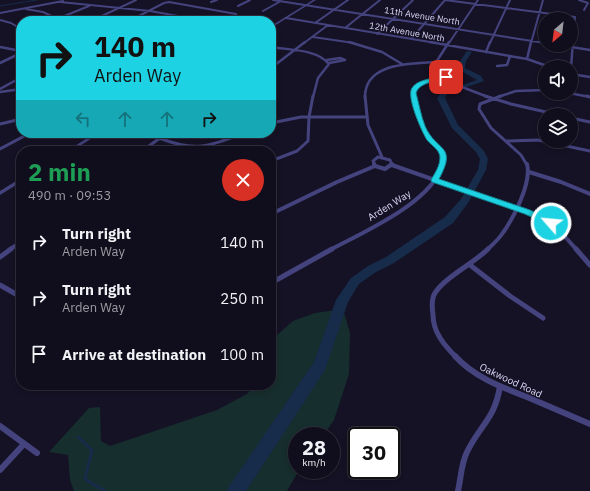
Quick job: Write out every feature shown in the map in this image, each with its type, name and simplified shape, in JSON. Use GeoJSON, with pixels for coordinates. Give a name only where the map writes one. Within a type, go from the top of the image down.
{"type":"FeatureCollection","features":[{"type":"Feature","properties":{"kind":"street"},"geometry":{"type":"LineString","coordinates":[[60,2],[64,0]]}},
{"type":"Feature","properties":{"kind":"street"},"geometry":{"type":"LineString","coordinates":[[101,16],[136,0]]}},
{"type":"Feature","properties":{"kind":"street"},"geometry":{"type":"LineString","coordinates":[[178,4],[185,0]]}},
{"type":"Feature","properties":{"kind":"street"},"geometry":{"type":"LineString","coordinates":[[211,2],[217,0]]}},
{"type":"Feature","properties":{"kind":"street"},"geometry":{"type":"LineString","coordinates":[[238,6],[250,0]]}},
{"type":"Feature","properties":{"kind":"street","name":"11th Avenue North"},"geometry":{"type":"LineString","coordinates":[[273,0],[538,41]]}},
{"type":"Feature","properties":{"kind":"street"},"geometry":{"type":"LineString","coordinates":[[276,24],[315,0]]}},
{"type":"Feature","properties":{"kind":"street"},"geometry":{"type":"LineString","coordinates":[[314,23],[348,0]]}},
{"type":"Feature","properties":{"kind":"street"},"geometry":{"type":"LineString","coordinates":[[345,28],[380,0]]}},
{"type":"Feature","properties":{"kind":"street"},"geometry":{"type":"LineString","coordinates":[[377,34],[413,0]]}},
{"type":"Feature","properties":{"kind":"street"},"geometry":{"type":"LineString","coordinates":[[412,40],[445,0],[538,13]]}},
{"type":"Feature","properties":{"kind":"street"},"geometry":{"type":"LineString","coordinates":[[478,0],[437,62],[435,67],[436,69],[446,77],[468,89],[493,98],[538,110]]}},
{"type":"Feature","properties":{"kind":"street"},"geometry":{"type":"LineString","coordinates":[[486,52],[510,0]]}},
{"type":"Feature","properties":{"kind":"street"},"geometry":{"type":"LineString","coordinates":[[540,12],[543,0]]}},
{"type":"Feature","properties":{"kind":"street"},"geometry":{"type":"LineString","coordinates":[[578,0],[587,2],[584,10]]}},
{"type":"Feature","properties":{"kind":"street"},"geometry":{"type":"LineString","coordinates":[[263,11],[281,1]]}},
{"type":"Feature","properties":{"kind":"street"},"geometry":{"type":"LineString","coordinates":[[0,13],[60,2],[150,11],[178,16]]}},
{"type":"Feature","properties":{"kind":"street"},"geometry":{"type":"LineString","coordinates":[[139,16],[167,3],[236,14],[236,16]]}},
{"type":"Feature","properties":{"kind":"street"},"geometry":{"type":"LineString","coordinates":[[64,16],[90,5]]}},
{"type":"Feature","properties":{"kind":"street"},"geometry":{"type":"LineString","coordinates":[[21,9],[43,12],[51,16]]}},
{"type":"Feature","properties":{"kind":"street","name":"12th Avenue North"},"geometry":{"type":"LineString","coordinates":[[286,18],[510,56],[538,62]]}},
{"type":"Feature","properties":{"kind":"street"},"geometry":{"type":"LineString","coordinates":[[0,20],[16,26]]}},
{"type":"Feature","properties":{"kind":"street"},"geometry":{"type":"LineString","coordinates":[[526,59],[538,20]]}},
{"type":"Feature","properties":{"kind":"street"},"geometry":{"type":"LineString","coordinates":[[276,64],[328,25]]}},
{"type":"Feature","properties":{"kind":"street"},"geometry":{"type":"LineString","coordinates":[[313,37],[375,49],[388,54],[402,64]]}},
{"type":"Feature","properties":{"kind":"street"},"geometry":{"type":"LineString","coordinates":[[0,47],[16,51]]}},
{"type":"Feature","properties":{"kind":"street"},"geometry":{"type":"LineString","coordinates":[[276,48],[293,52],[315,54],[327,60],[329,63]]}},
{"type":"Feature","properties":{"kind":"street"},"geometry":{"type":"LineString","coordinates":[[578,48],[590,50]]}},
{"type":"Feature","properties":{"kind":"street"},"geometry":{"type":"LineString","coordinates":[[0,63],[16,55]]}},
{"type":"Feature","properties":{"kind":"street"},"geometry":{"type":"LineString","coordinates":[[498,66],[507,65],[510,56]]}},
{"type":"Feature","properties":{"kind":"street"},"geometry":{"type":"LineString","coordinates":[[327,60],[340,58],[345,60],[329,63]]}},
{"type":"Feature","properties":{"kind":"street"},"geometry":{"type":"LineString","coordinates":[[382,157],[372,136],[366,117],[365,90],[367,83],[381,71],[402,64],[437,62]]}},
{"type":"Feature","properties":{"kind":"street"},"geometry":{"type":"LineString","coordinates":[[276,160],[297,151],[306,144],[309,137],[309,116],[315,85],[318,78],[328,67],[329,63]]}},
{"type":"Feature","properties":{"kind":"street"},"geometry":{"type":"LineString","coordinates":[[578,75],[590,77]]}},
{"type":"Feature","properties":{"kind":"street","name":"Arden Way"},"geometry":{"type":"LineString","coordinates":[[276,280],[404,209],[418,199],[435,180],[443,166],[443,156],[439,148],[422,127],[413,93],[414,88],[420,84],[446,77]]}},
{"type":"Feature","properties":{"kind":"street"},"geometry":{"type":"LineString","coordinates":[[0,89],[16,79]]}},
{"type":"Feature","properties":{"kind":"street"},"geometry":{"type":"LineString","coordinates":[[0,92],[16,90]]}},
{"type":"Feature","properties":{"kind":"street"},"geometry":{"type":"LineString","coordinates":[[538,90],[516,91],[493,98],[480,104],[480,109],[491,128],[507,141],[524,159],[529,172],[561,182],[590,194]]}},
{"type":"Feature","properties":{"kind":"street"},"geometry":{"type":"LineString","coordinates":[[578,95],[590,97]]}},
{"type":"Feature","properties":{"kind":"street"},"geometry":{"type":"LineString","coordinates":[[276,122],[309,116],[366,117]]}},
{"type":"Feature","properties":{"kind":"street"},"geometry":{"type":"LineString","coordinates":[[578,119],[590,122]]}},
{"type":"Feature","properties":{"kind":"street"},"geometry":{"type":"LineString","coordinates":[[0,124],[16,120]]}},
{"type":"Feature","properties":{"kind":"street"},"geometry":{"type":"LineString","coordinates":[[0,149],[21,138]]}},
{"type":"Feature","properties":{"kind":"street"},"geometry":{"type":"LineString","coordinates":[[77,146],[90,138]]}},
{"type":"Feature","properties":{"kind":"street"},"geometry":{"type":"LineString","coordinates":[[149,146],[159,138],[180,146]]}},
{"type":"Feature","properties":{"kind":"street"},"geometry":{"type":"LineString","coordinates":[[204,146],[229,138]]}},
{"type":"Feature","properties":{"kind":"street"},"geometry":{"type":"LineString","coordinates":[[507,141],[525,139],[542,140],[590,151]]}},
{"type":"Feature","properties":{"kind":"street"},"geometry":{"type":"LineString","coordinates":[[375,166],[372,161],[376,158],[382,157],[390,160],[392,165],[540,217],[551,223],[565,236],[590,265]]}},
{"type":"Feature","properties":{"kind":"street"},"geometry":{"type":"LineString","coordinates":[[276,212],[337,182],[375,166],[385,169],[392,165]]}},
{"type":"Feature","properties":{"kind":"street","name":"Oakwood Road"},"geometry":{"type":"LineString","coordinates":[[529,172],[527,182],[510,223],[501,236],[470,265],[435,292],[432,303],[433,323],[444,345],[463,365],[473,372],[500,386],[590,424]]}},
{"type":"Feature","properties":{"kind":"street"},"geometry":{"type":"LineString","coordinates":[[0,193],[16,183]]}},
{"type":"Feature","properties":{"kind":"street"},"geometry":{"type":"LineString","coordinates":[[0,257],[16,246]]}},
{"type":"Feature","properties":{"kind":"street"},"geometry":{"type":"LineString","coordinates":[[470,265],[510,296],[543,318]]}},
{"type":"Feature","properties":{"kind":"street"},"geometry":{"type":"LineString","coordinates":[[0,285],[16,294]]}},
{"type":"Feature","properties":{"kind":"street"},"geometry":{"type":"LineString","coordinates":[[458,491],[466,453],[495,411],[499,400],[500,386]]}},
{"type":"Feature","properties":{"kind":"street"},"geometry":{"type":"LineString","coordinates":[[0,426],[37,453]]}},
{"type":"Feature","properties":{"kind":"street"},"geometry":{"type":"LineString","coordinates":[[0,470],[24,444]]}},
{"type":"Feature","properties":{"kind":"green space"},"geometry":{"type":"Polygon","coordinates":[[[343,309],[350,333],[349,374],[334,420],[329,427],[288,427],[288,479],[294,479],[287,491],[74,491],[70,480],[68,455],[49,452],[89,408],[100,407],[101,441],[110,446],[217,410],[247,394],[251,390],[276,390],[277,335],[293,321],[315,313],[343,309]]]}},
{"type":"Feature","properties":{"kind":"waterway"},"geometry":{"type":"LineString","coordinates":[[0,6],[37,0]]}},
{"type":"Feature","properties":{"kind":"waterway"},"geometry":{"type":"LineString","coordinates":[[236,491],[320,365],[342,300],[355,281],[372,269],[390,260],[449,220],[465,201],[482,170],[484,159],[480,151],[455,126],[441,98],[444,93],[481,81],[479,77],[465,71],[462,68],[463,61],[469,52]]}},
{"type":"Feature","properties":{"kind":"waterway"},"geometry":{"type":"LineString","coordinates":[[78,437],[92,450],[85,479],[105,491]]}},
{"type":"Feature","properties":{"kind":"route"},"geometry":{"type":"LineString","coordinates":[[446,77],[420,84],[414,88],[413,93],[422,127],[442,152],[444,160],[443,166],[435,180],[528,212],[551,223]]}}]}
